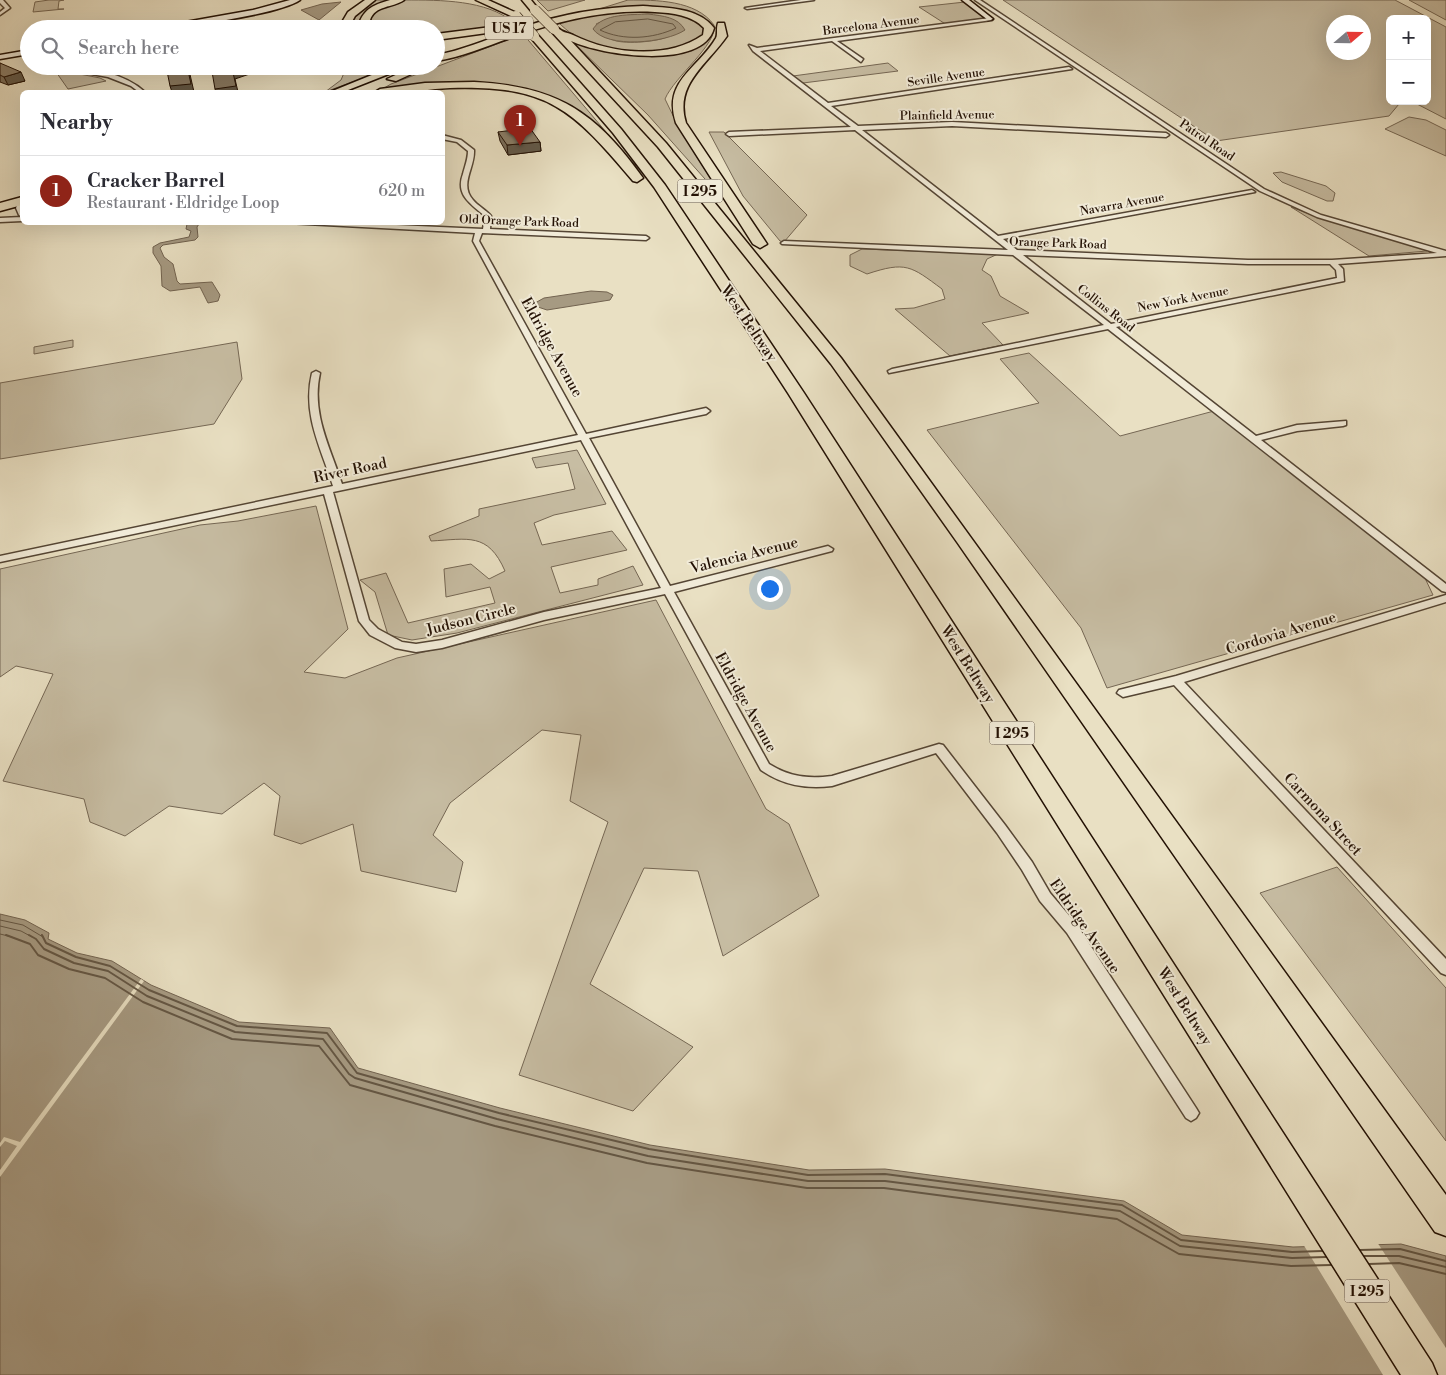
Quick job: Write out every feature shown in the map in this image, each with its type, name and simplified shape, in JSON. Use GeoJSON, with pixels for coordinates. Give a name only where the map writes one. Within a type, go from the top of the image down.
{"type":"FeatureCollection","features":[{"type":"Feature","properties":{"kind":"highway"},"geometry":{"type":"LineString","coordinates":[[348,20],[351,14],[371,0]]}},
{"type":"Feature","properties":{"kind":"highway"},"geometry":{"type":"LineString","coordinates":[[365,20],[368,13],[379,6],[400,0]]}},
{"type":"Feature","properties":{"kind":"highway"},"geometry":{"type":"LineString","coordinates":[[480,0],[515,15]]}},
{"type":"Feature","properties":{"kind":"highway","name":"West Beltway"},"geometry":{"type":"LineString","coordinates":[[502,0],[617,131],[659,185],[694,236],[707,260],[801,401],[1420,1375]]}},
{"type":"Feature","properties":{"kind":"highway","name":"I 295"},"geometry":{"type":"LineString","coordinates":[[526,0],[536,10],[556,24],[662,145],[731,228],[836,361],[975,554],[1446,1220]]}},
{"type":"Feature","properties":{"kind":"highway","name":"US 17"},"geometry":{"type":"LineString","coordinates":[[445,56],[556,24],[617,0]]}},
{"type":"Feature","properties":{"kind":"highway","name":"US 17"},"geometry":{"type":"LineString","coordinates":[[445,55],[582,4]]}},
{"type":"Feature","properties":{"kind":"highway"},"geometry":{"type":"LineString","coordinates":[[690,5],[710,14],[723,29],[722,36],[680,89],[676,102],[678,117],[733,206],[816,317],[836,361]]}},
{"type":"Feature","properties":{"kind":"highway"},"geometry":{"type":"LineString","coordinates":[[445,36],[487,31],[566,7]]}},
{"type":"Feature","properties":{"kind":"highway"},"geometry":{"type":"LineString","coordinates":[[608,10],[655,10],[697,18],[707,25],[708,33],[698,42],[682,48],[633,53],[589,46],[556,24],[608,10]]}},
{"type":"Feature","properties":{"kind":"highway"},"geometry":{"type":"LineString","coordinates":[[340,90],[381,75]]}},
{"type":"Feature","properties":{"kind":"highway"},"geometry":{"type":"LineString","coordinates":[[364,90],[402,75]]}},
{"type":"Feature","properties":{"kind":"highway"},"geometry":{"type":"LineString","coordinates":[[397,90],[468,85],[507,88],[546,97],[565,106],[589,127],[707,260]]}},
{"type":"Feature","properties":{"kind":"highway"},"geometry":{"type":"LineString","coordinates":[[0,196],[20,201]]}},
{"type":"Feature","properties":{"kind":"highway"},"geometry":{"type":"LineString","coordinates":[[0,207],[20,202]]}},
{"type":"Feature","properties":{"kind":"main road"},"geometry":{"type":"LineString","coordinates":[[965,0],[990,19]]}},
{"type":"Feature","properties":{"kind":"main road"},"geometry":{"type":"LineString","coordinates":[[205,20],[254,12],[300,1]]}},
{"type":"Feature","properties":{"kind":"main road"},"geometry":{"type":"LineString","coordinates":[[225,20],[261,14],[300,1]]}},
{"type":"Feature","properties":{"kind":"main road"},"geometry":{"type":"LineString","coordinates":[[0,55],[20,54]]}},
{"type":"Feature","properties":{"kind":"street"},"geometry":{"type":"LineString","coordinates":[[0,0],[8,8],[0,14]]}},
{"type":"Feature","properties":{"kind":"street"},"geometry":{"type":"LineString","coordinates":[[747,8],[812,0]]}},
{"type":"Feature","properties":{"kind":"street","name":"Patrol Road"},"geometry":{"type":"LineString","coordinates":[[977,0],[1262,190],[1320,216],[1446,253]]}},
{"type":"Feature","properties":{"kind":"street","name":"Barcelona Avenue"},"geometry":{"type":"LineString","coordinates":[[753,48],[833,40],[990,19]]}},
{"type":"Feature","properties":{"kind":"street"},"geometry":{"type":"LineString","coordinates":[[833,40],[861,60]]}},
{"type":"Feature","properties":{"kind":"street","name":"Seville Avenue"},"geometry":{"type":"LineString","coordinates":[[826,105],[1069,69],[1036,47]]}},
{"type":"Feature","properties":{"kind":"street","name":"Collins Road"},"geometry":{"type":"LineString","coordinates":[[753,48],[1446,588]]}},
{"type":"Feature","properties":{"kind":"street"},"geometry":{"type":"LineString","coordinates":[[100,75],[133,85],[139,90]]}},
{"type":"Feature","properties":{"kind":"street","name":"Plainfield Avenue"},"geometry":{"type":"LineString","coordinates":[[729,134],[979,124],[1166,134]]}},
{"type":"Feature","properties":{"kind":"street"},"geometry":{"type":"LineString","coordinates":[[445,138],[459,141],[471,150],[463,176],[463,189],[478,210],[480,231]]}},
{"type":"Feature","properties":{"kind":"street","name":"Navarra Avenue"},"geometry":{"type":"LineString","coordinates":[[997,238],[1252,192]]}},
{"type":"Feature","properties":{"kind":"street","name":"Eldridge Avenue"},"geometry":{"type":"LineString","coordinates":[[478,210],[488,216],[476,241],[766,767],[778,777],[800,783],[832,781],[939,748],[1001,829],[1027,866],[1045,897],[1072,929],[1191,1113]]}},
{"type":"Feature","properties":{"kind":"street"},"geometry":{"type":"LineString","coordinates":[[0,220],[20,219]]}},
{"type":"Feature","properties":{"kind":"street","name":"Old Orange Park Road"},"geometry":{"type":"LineString","coordinates":[[341,225],[646,238]]}},
{"type":"Feature","properties":{"kind":"street","name":"Orange Park Road"},"geometry":{"type":"LineString","coordinates":[[784,243],[1248,262],[1332,262],[1446,253]]}},
{"type":"Feature","properties":{"kind":"street","name":"New York Avenue"},"geometry":{"type":"LineString","coordinates":[[892,371],[1109,325],[1341,279],[1339,269],[1332,262]]}},
{"type":"Feature","properties":{"kind":"street","name":"Judson Circle"},"geometry":{"type":"LineString","coordinates":[[316,373],[310,387],[317,430],[333,488],[364,621],[374,632],[399,645],[416,648],[442,644],[544,616],[667,590]]}},
{"type":"Feature","properties":{"kind":"street","name":"River Road"},"geometry":{"type":"LineString","coordinates":[[0,559],[706,411]]}},
{"type":"Feature","properties":{"kind":"street"},"geometry":{"type":"LineString","coordinates":[[1254,439],[1297,428],[1343,423]]}},
{"type":"Feature","properties":{"kind":"street","name":"Valencia Avenue"},"geometry":{"type":"LineString","coordinates":[[667,590],[828,549]]}},
{"type":"Feature","properties":{"kind":"street","name":"Cordovia Avenue"},"geometry":{"type":"LineString","coordinates":[[1123,693],[1176,680],[1446,598]]}},
{"type":"Feature","properties":{"kind":"street","name":"Carmona Street"},"geometry":{"type":"LineString","coordinates":[[1176,680],[1446,969]]}},
{"type":"Feature","properties":{"kind":"shaded area"},"geometry":{"type":"Polygon","coordinates":[[[64,0],[59,1],[58,9],[64,9],[33,12],[35,2],[64,0]]]}},
{"type":"Feature","properties":{"kind":"shaded area"},"geometry":{"type":"Polygon","coordinates":[[[372,0],[396,0],[375,7],[368,20],[349,20],[372,0]]]}},
{"type":"Feature","properties":{"kind":"shaded area"},"geometry":{"type":"Polygon","coordinates":[[[404,0],[448,1],[490,9],[513,22],[483,31],[445,35],[445,20],[371,20],[370,15],[384,6],[404,0]]]}},
{"type":"Feature","properties":{"kind":"shaded area"},"geometry":{"type":"Polygon","coordinates":[[[537,0],[585,0],[548,11],[537,0]]]}},
{"type":"Feature","properties":{"kind":"shaded area"},"geometry":{"type":"Polygon","coordinates":[[[628,0],[663,1],[686,6],[706,17],[714,25],[713,33],[703,51],[677,81],[665,99],[680,130],[716,187],[713,188],[648,115],[574,43],[608,52],[630,54],[669,51],[709,37],[712,30],[683,13],[596,10],[628,0]]]}},
{"type":"Feature","properties":{"kind":"shaded area"},"geometry":{"type":"Polygon","coordinates":[[[1003,0],[1395,0],[1423,15],[1386,15],[1386,105],[1398,105],[1389,116],[1216,141],[1003,0]]]}},
{"type":"Feature","properties":{"kind":"shaded area"},"geometry":{"type":"Polygon","coordinates":[[[1409,0],[1446,0],[1446,20],[1409,0]]]}},
{"type":"Feature","properties":{"kind":"shaded area"},"geometry":{"type":"Polygon","coordinates":[[[965,2],[986,18],[947,25],[919,7],[965,2]]]}},
{"type":"Feature","properties":{"kind":"shaded area"},"geometry":{"type":"Polygon","coordinates":[[[644,10],[686,16],[705,27],[705,33],[695,41],[667,50],[619,51],[588,43],[558,22],[574,17],[644,10]],[[632,15],[605,20],[596,24],[607,36],[616,41],[639,42],[667,37],[632,15]]]}},
{"type":"Feature","properties":{"kind":"shaded area"},"geometry":{"type":"Polygon","coordinates":[[[1431,19],[1446,27],[1446,119],[1419,105],[1431,105],[1431,19]]]}},
{"type":"Feature","properties":{"kind":"shaded area"},"geometry":{"type":"Polygon","coordinates":[[[523,34],[623,152],[566,104],[496,86],[381,90],[415,75],[445,75],[445,64],[523,34]]]}},
{"type":"Feature","properties":{"kind":"shaded area"},"geometry":{"type":"Polygon","coordinates":[[[888,63],[898,71],[803,83],[793,76],[888,63]]]}},
{"type":"Feature","properties":{"kind":"shaded area"},"geometry":{"type":"Polygon","coordinates":[[[58,75],[85,75],[106,81],[68,89],[58,75]]]}},
{"type":"Feature","properties":{"kind":"shaded area"},"geometry":{"type":"Polygon","coordinates":[[[343,75],[371,75],[328,90],[341,80],[343,75]]]}},
{"type":"Feature","properties":{"kind":"shaded area"},"geometry":{"type":"Polygon","coordinates":[[[1409,117],[1426,120],[1446,130],[1446,156],[1385,129],[1409,117]]]}},
{"type":"Feature","properties":{"kind":"shaded area"},"geometry":{"type":"Polygon","coordinates":[[[709,132],[724,132],[807,215],[784,242],[780,241],[743,196],[709,132]]]}},
{"type":"Feature","properties":{"kind":"shaded area"},"geometry":{"type":"Polygon","coordinates":[[[1281,172],[1326,186],[1335,193],[1333,201],[1327,201],[1282,182],[1273,173],[1281,172]]]}},
{"type":"Feature","properties":{"kind":"shaded area"},"geometry":{"type":"Polygon","coordinates":[[[1291,207],[1323,219],[1429,249],[1427,251],[1369,256],[1291,207]]]}},
{"type":"Feature","properties":{"kind":"shaded area"},"geometry":{"type":"Polygon","coordinates":[[[862,249],[998,254],[987,259],[982,270],[991,276],[1000,296],[1029,313],[982,323],[1003,345],[950,356],[895,309],[914,308],[945,299],[942,289],[923,275],[908,268],[891,268],[867,274],[850,266],[850,255],[862,249]]]}},
{"type":"Feature","properties":{"kind":"shaded area"},"geometry":{"type":"Polygon","coordinates":[[[73,340],[73,347],[34,354],[34,347],[73,340]]]}},
{"type":"Feature","properties":{"kind":"shaded area"},"geometry":{"type":"Polygon","coordinates":[[[237,342],[242,379],[214,424],[0,459],[0,383],[237,342]]]}},
{"type":"Feature","properties":{"kind":"shaded area"},"geometry":{"type":"Polygon","coordinates":[[[1029,353],[1120,436],[1214,411],[1424,576],[1433,595],[1107,688],[1081,628],[927,430],[1039,403],[1000,359],[1029,353]]]}},
{"type":"Feature","properties":{"kind":"shaded area"},"geometry":{"type":"Polygon","coordinates":[[[577,450],[606,504],[554,515],[534,523],[542,545],[612,531],[627,550],[551,567],[560,593],[598,585],[598,579],[633,566],[643,585],[457,633],[412,640],[388,635],[375,592],[360,580],[386,573],[408,623],[495,603],[490,587],[446,597],[444,569],[471,564],[489,579],[505,571],[491,550],[484,544],[476,541],[456,539],[431,541],[429,536],[479,516],[479,509],[575,489],[568,463],[536,468],[532,458],[577,450]]]}},
{"type":"Feature","properties":{"kind":"shaded area"},"geometry":{"type":"Polygon","coordinates":[[[316,506],[348,629],[304,672],[345,678],[397,658],[656,600],[766,809],[789,824],[819,896],[723,956],[698,871],[644,868],[590,984],[693,1047],[633,1111],[519,1075],[608,822],[570,801],[581,735],[542,730],[450,803],[433,835],[463,862],[456,892],[361,871],[353,824],[301,844],[274,835],[280,796],[264,783],[222,814],[169,806],[125,836],[90,822],[84,799],[3,781],[53,674],[16,666],[0,677],[0,569],[200,525],[238,521],[316,506]]]}},
{"type":"Feature","properties":{"kind":"shaded area"},"geometry":{"type":"Polygon","coordinates":[[[1337,867],[1446,988],[1446,1141],[1260,893],[1337,867]]]}},
{"type":"Feature","properties":{"kind":"water"},"geometry":{"type":"Polygon","coordinates":[[[341,2],[319,20],[301,10],[322,4],[341,2]]]}},
{"type":"Feature","properties":{"kind":"water"},"geometry":{"type":"Polygon","coordinates":[[[648,14],[674,20],[685,30],[676,35],[651,41],[623,42],[600,35],[593,29],[611,17],[648,14]]]}},
{"type":"Feature","properties":{"kind":"water"},"geometry":{"type":"Polygon","coordinates":[[[187,225],[198,225],[198,237],[195,240],[163,245],[160,248],[164,257],[173,264],[177,281],[180,284],[212,282],[220,295],[218,301],[208,303],[200,287],[170,291],[162,286],[161,266],[153,253],[153,247],[160,243],[189,237],[191,231],[186,229],[187,225]]]}},
{"type":"Feature","properties":{"kind":"water"},"geometry":{"type":"Polygon","coordinates":[[[591,291],[607,292],[613,295],[610,300],[547,310],[535,306],[535,303],[544,298],[591,291]]]}},
{"type":"Feature","properties":{"kind":"water"},"geometry":{"type":"Polygon","coordinates":[[[0,914],[25,920],[49,933],[48,939],[77,953],[112,961],[151,985],[239,1022],[330,1028],[358,1068],[500,1108],[650,1145],[809,1170],[885,1169],[1124,1201],[1182,1235],[1293,1247],[1401,1244],[1446,1256],[1446,1375],[0,1375],[0,914]]]}},
{"type":"Feature","properties":{"kind":"pier"},"geometry":{"type":"Polygon","coordinates":[[[141,979],[144,981],[0,1177],[0,1170],[17,1146],[5,1141],[0,1147],[4,1137],[20,1142],[141,979]]]}},
{"type":"Feature","properties":{"kind":"pier"},"geometry":{"type":"Polygon","coordinates":[[[1377,1242],[1446,1348],[1446,1375],[1383,1375],[1303,1244],[1377,1242]]]}},
{"type":"Feature","properties":{"kind":"building"},"geometry":{"type":"Polygon","coordinates":[[[0,63],[20,72],[4,77],[0,75],[0,63]]]}},
{"type":"Feature","properties":{"kind":"building"},"geometry":{"type":"Polygon","coordinates":[[[168,75],[189,75],[191,84],[170,86],[168,75]]]}},
{"type":"Feature","properties":{"kind":"building"},"geometry":{"type":"Polygon","coordinates":[[[213,75],[234,75],[236,86],[215,89],[213,75]]]}},
{"type":"Feature","properties":{"kind":"building"},"geometry":{"type":"Polygon","coordinates":[[[530,128],[540,142],[507,145],[498,132],[530,128]]]}},
{"type":"Feature","properties":{"kind":"place","name":"Cracker Barrel"},"geometry":{"type":"Point","coordinates":[520,146]}}]}
